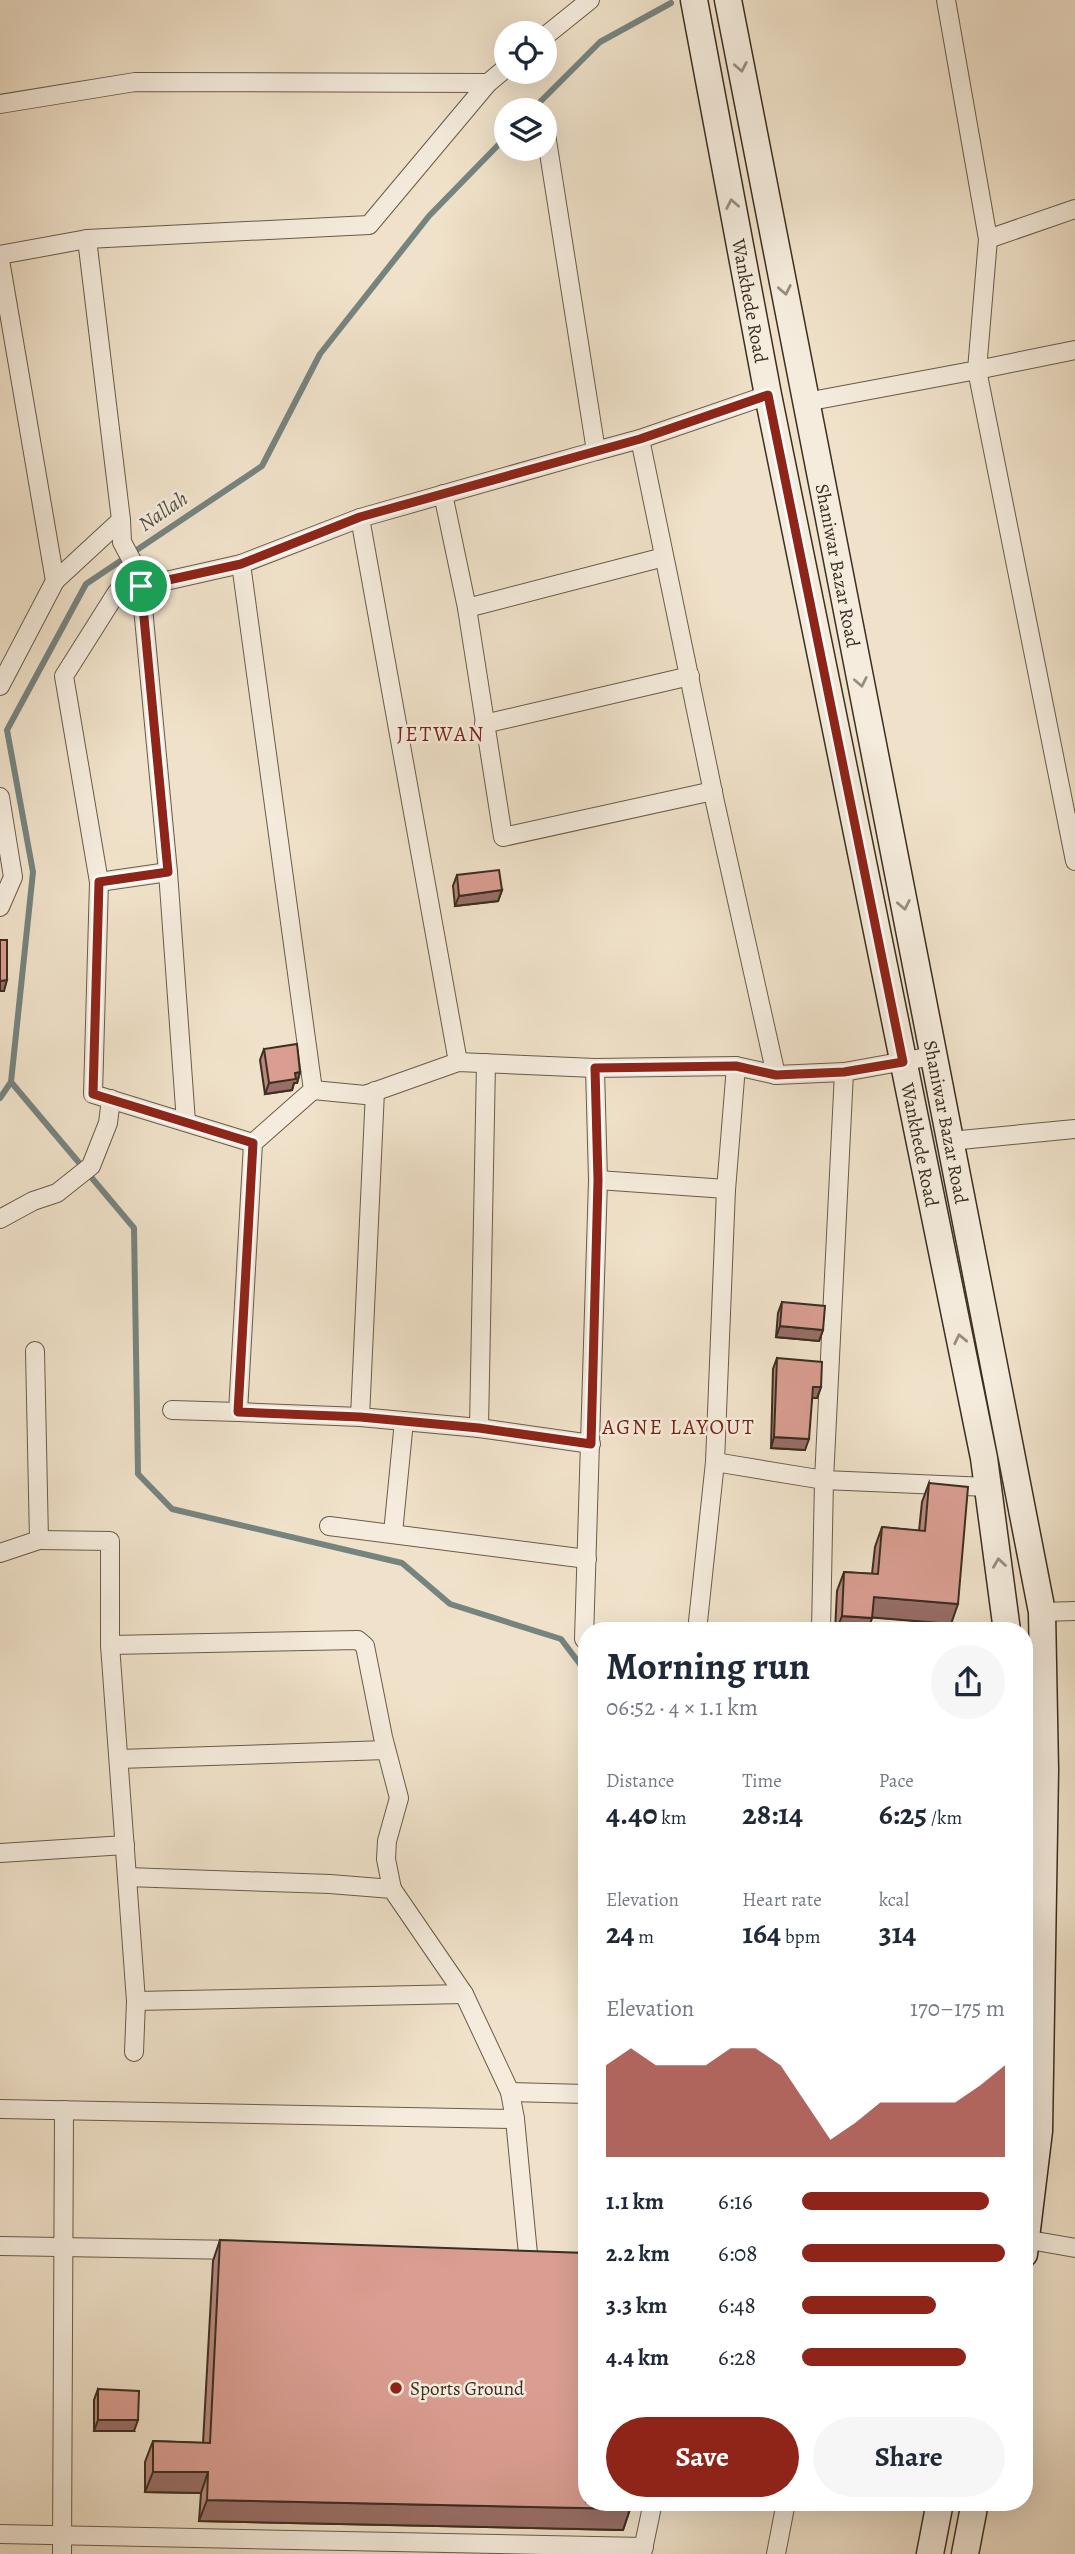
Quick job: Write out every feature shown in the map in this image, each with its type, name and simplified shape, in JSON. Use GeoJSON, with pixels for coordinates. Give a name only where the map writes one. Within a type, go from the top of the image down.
{"type":"FeatureCollection","features":[{"type":"Feature","properties":{"kind":"main road","name":"Wankhede Road"},"geometry":{"type":"LineString","coordinates":[[694,0],[768,395],[982,1445],[1006,1622]]}},
{"type":"Feature","properties":{"kind":"main road","name":"Shaniwar Bazar Road"},"geometry":{"type":"LineString","coordinates":[[728,0],[1042,1612],[1045,1770],[1039,2131],[1033,2179]]}},
{"type":"Feature","properties":{"kind":"main road"},"geometry":{"type":"LineString","coordinates":[[930,2554],[938,2511]]}},
{"type":"Feature","properties":{"kind":"main road"},"geometry":{"type":"LineString","coordinates":[[965,2554],[973,2511]]}},
{"type":"Feature","properties":{"kind":"street"},"geometry":{"type":"LineString","coordinates":[[557,27],[590,0]]}},
{"type":"Feature","properties":{"kind":"street"},"geometry":{"type":"LineString","coordinates":[[946,0],[988,239],[977,370],[1068,794],[1075,861]]}},
{"type":"Feature","properties":{"kind":"street"},"geometry":{"type":"LineString","coordinates":[[55,581],[0,258],[87,239],[369,225],[494,78]]}},
{"type":"Feature","properties":{"kind":"street"},"geometry":{"type":"LineString","coordinates":[[0,104],[135,82],[488,83]]}},
{"type":"Feature","properties":{"kind":"street"},"geometry":{"type":"LineString","coordinates":[[550,161],[596,451]]}},
{"type":"Feature","properties":{"kind":"street"},"geometry":{"type":"LineString","coordinates":[[988,239],[1075,209]]}},
{"type":"Feature","properties":{"kind":"street"},"geometry":{"type":"LineString","coordinates":[[87,239],[122,541],[140,581],[168,872],[186,1122]]}},
{"type":"Feature","properties":{"kind":"street"},"geometry":{"type":"LineString","coordinates":[[806,402],[1075,350]]}},
{"type":"Feature","properties":{"kind":"street"},"geometry":{"type":"LineString","coordinates":[[253,1143],[93,1094],[99,882],[64,676],[117,592],[140,581],[241,564],[360,517],[640,439],[768,395]]}},
{"type":"Feature","properties":{"kind":"street"},"geometry":{"type":"LineString","coordinates":[[640,439],[713,791],[776,1075]]}},
{"type":"Feature","properties":{"kind":"street"},"geometry":{"type":"LineString","coordinates":[[443,494],[467,608],[503,837],[713,791]]}},
{"type":"Feature","properties":{"kind":"street"},"geometry":{"type":"LineString","coordinates":[[360,517],[458,1062]]}},
{"type":"Feature","properties":{"kind":"street"},"geometry":{"type":"LineString","coordinates":[[0,686],[55,581],[121,520]]}},
{"type":"Feature","properties":{"kind":"street"},"geometry":{"type":"LineString","coordinates":[[467,608],[664,557]]}},
{"type":"Feature","properties":{"kind":"street"},"geometry":{"type":"LineString","coordinates":[[241,564],[313,1090]]}},
{"type":"Feature","properties":{"kind":"street"},"geometry":{"type":"LineString","coordinates":[[484,724],[690,676]]}},
{"type":"Feature","properties":{"kind":"street"},"geometry":{"type":"LineString","coordinates":[[0,797],[13,877],[0,907]]}},
{"type":"Feature","properties":{"kind":"street"},"geometry":{"type":"LineString","coordinates":[[99,882],[168,872]]}},
{"type":"Feature","properties":{"kind":"street"},"geometry":{"type":"LineString","coordinates":[[238,1412],[253,1143],[313,1090],[365,1095],[458,1062],[595,1068],[736,1066],[776,1075],[844,1072],[933,1056]]}},
{"type":"Feature","properties":{"kind":"street"},"geometry":{"type":"LineString","coordinates":[[479,1428],[486,1063]]}},
{"type":"Feature","properties":{"kind":"street"},"geometry":{"type":"LineString","coordinates":[[698,1622],[715,1462],[726,1190],[736,1066]]}},
{"type":"Feature","properties":{"kind":"street"},"geometry":{"type":"LineString","coordinates":[[586,1622],[598,1180],[595,1068]]}},
{"type":"Feature","properties":{"kind":"street"},"geometry":{"type":"LineString","coordinates":[[821,1622],[824,1479],[844,1072]]}},
{"type":"Feature","properties":{"kind":"street"},"geometry":{"type":"LineString","coordinates":[[360,1417],[375,1091]]}},
{"type":"Feature","properties":{"kind":"street"},"geometry":{"type":"LineString","coordinates":[[0,1219],[33,1201],[57,1193],[91,1166],[108,1123],[111,1099]]}},
{"type":"Feature","properties":{"kind":"street"},"geometry":{"type":"LineString","coordinates":[[950,1141],[1075,1129]]}},
{"type":"Feature","properties":{"kind":"street"},"geometry":{"type":"LineString","coordinates":[[598,1180],[726,1190]]}},
{"type":"Feature","properties":{"kind":"street"},"geometry":{"type":"LineString","coordinates":[[35,1351],[39,1540]]}},
{"type":"Feature","properties":{"kind":"street"},"geometry":{"type":"LineString","coordinates":[[172,1410],[360,1417],[479,1428],[591,1444]]}},
{"type":"Feature","properties":{"kind":"street"},"geometry":{"type":"LineString","coordinates":[[393,1533],[404,1421]]}},
{"type":"Feature","properties":{"kind":"street"},"geometry":{"type":"LineString","coordinates":[[715,1462],[824,1479],[988,1487]]}},
{"type":"Feature","properties":{"kind":"street"},"geometry":{"type":"LineString","coordinates":[[329,1526],[587,1559]]}},
{"type":"Feature","properties":{"kind":"street"},"geometry":{"type":"LineString","coordinates":[[0,1553],[39,1540],[110,1541],[110,1645],[136,2001],[134,2052]]}},
{"type":"Feature","properties":{"kind":"street"},"geometry":{"type":"LineString","coordinates":[[1042,1612],[1075,1611]]}},
{"type":"Feature","properties":{"kind":"street"},"geometry":{"type":"LineString","coordinates":[[110,1645],[358,1640],[366,1646],[398,1798],[387,1841],[386,1859],[392,1889],[464,1994],[510,2092],[515,2119],[521,2254],[551,2254]]}},
{"type":"Feature","properties":{"kind":"street"},"geometry":{"type":"LineString","coordinates":[[119,1759],[386,1750]]}},
{"type":"Feature","properties":{"kind":"street"},"geometry":{"type":"LineString","coordinates":[[0,1853],[125,1845]]}},
{"type":"Feature","properties":{"kind":"street"},"geometry":{"type":"LineString","coordinates":[[127,1877],[330,1884],[392,1889]]}},
{"type":"Feature","properties":{"kind":"street"},"geometry":{"type":"LineString","coordinates":[[136,2001],[464,1994]]}},
{"type":"Feature","properties":{"kind":"street"},"geometry":{"type":"LineString","coordinates":[[510,2092],[578,2094]]}},
{"type":"Feature","properties":{"kind":"street"},"geometry":{"type":"LineString","coordinates":[[0,2109],[515,2119]]}},
{"type":"Feature","properties":{"kind":"street"},"geometry":{"type":"LineString","coordinates":[[62,2554],[64,2110]]}},
{"type":"Feature","properties":{"kind":"street"},"geometry":{"type":"LineString","coordinates":[[1033,2245],[1075,2248]]}},
{"type":"Feature","properties":{"kind":"street"},"geometry":{"type":"LineString","coordinates":[[0,2246],[255,2250]]}},
{"type":"Feature","properties":{"kind":"street"},"geometry":{"type":"LineString","coordinates":[[0,2534],[643,2551],[651,2511]]}},
{"type":"Feature","properties":{"kind":"street"},"geometry":{"type":"LineString","coordinates":[[776,2554],[784,2511]]}},
{"type":"Feature","properties":{"kind":"building"},"geometry":{"type":"Polygon","coordinates":[[[499,870],[502,890],[459,896],[457,875],[499,870]]]}},
{"type":"Feature","properties":{"kind":"building"},"geometry":{"type":"Polygon","coordinates":[[[0,940],[7,940],[7,980],[0,981],[0,940]]]}},
{"type":"Feature","properties":{"kind":"building"},"geometry":{"type":"Polygon","coordinates":[[[297,1044],[300,1072],[295,1073],[296,1079],[269,1083],[264,1049],[297,1044]]]}},
{"type":"Feature","properties":{"kind":"building"},"geometry":{"type":"Polygon","coordinates":[[[782,1302],[825,1306],[823,1330],[780,1326],[782,1302]]]}},
{"type":"Feature","properties":{"kind":"building"},"geometry":{"type":"Polygon","coordinates":[[[777,1358],[822,1362],[821,1387],[813,1387],[809,1439],[774,1437],[777,1358]]]}},
{"type":"Feature","properties":{"kind":"building"},"geometry":{"type":"Polygon","coordinates":[[[929,1483],[968,1487],[958,1604],[874,1597],[872,1618],[842,1616],[844,1572],[878,1574],[882,1527],[925,1531],[929,1483]]]}},
{"type":"Feature","properties":{"kind":"building","name":"Sports Ground"},"geometry":{"type":"Polygon","coordinates":[[[220,2240],[578,2253],[578,2508],[207,2500],[208,2472],[153,2472],[153,2441],[210,2443],[220,2240]]]}},
{"type":"Feature","properties":{"kind":"building"},"geometry":{"type":"Polygon","coordinates":[[[98,2389],[139,2391],[138,2420],[98,2420],[98,2389]]]}},
{"type":"Feature","properties":{"kind":"waterway","name":"Nallah"},"geometry":{"type":"LineString","coordinates":[[544,98],[600,42],[671,3]]}},
{"type":"Feature","properties":{"kind":"waterway","name":"Nallah"},"geometry":{"type":"LineString","coordinates":[[0,1098],[11,1082],[33,872],[7,730],[86,584],[262,466],[320,354],[429,216],[494,149]]}},
{"type":"Feature","properties":{"kind":"waterway"},"geometry":{"type":"LineString","coordinates":[[11,1082],[134,1228],[138,1474],[172,1509],[402,1563],[450,1604],[561,1639],[578,1661]]}},
{"type":"Feature","properties":{"kind":"place","name":"Sports Ground"},"geometry":{"type":"Point","coordinates":[396,2388]}},
{"type":"Feature","properties":{"kind":"district","name":"JETWAN"},"geometry":{"type":"Point","coordinates":[441,734]}},
{"type":"Feature","properties":{"kind":"district","name":"AGNE LAYOUT"},"geometry":{"type":"Point","coordinates":[679,1427]}},
{"type":"Feature","properties":{"kind":"route"},"geometry":{"type":"LineString","coordinates":[[768,395],[903,1062],[844,1072],[776,1075],[736,1066],[595,1068],[598,1180],[591,1444],[479,1428],[360,1417],[238,1412],[253,1143],[93,1094],[99,882],[168,872],[141,586],[241,564],[360,517],[640,439],[768,395]]}}]}
